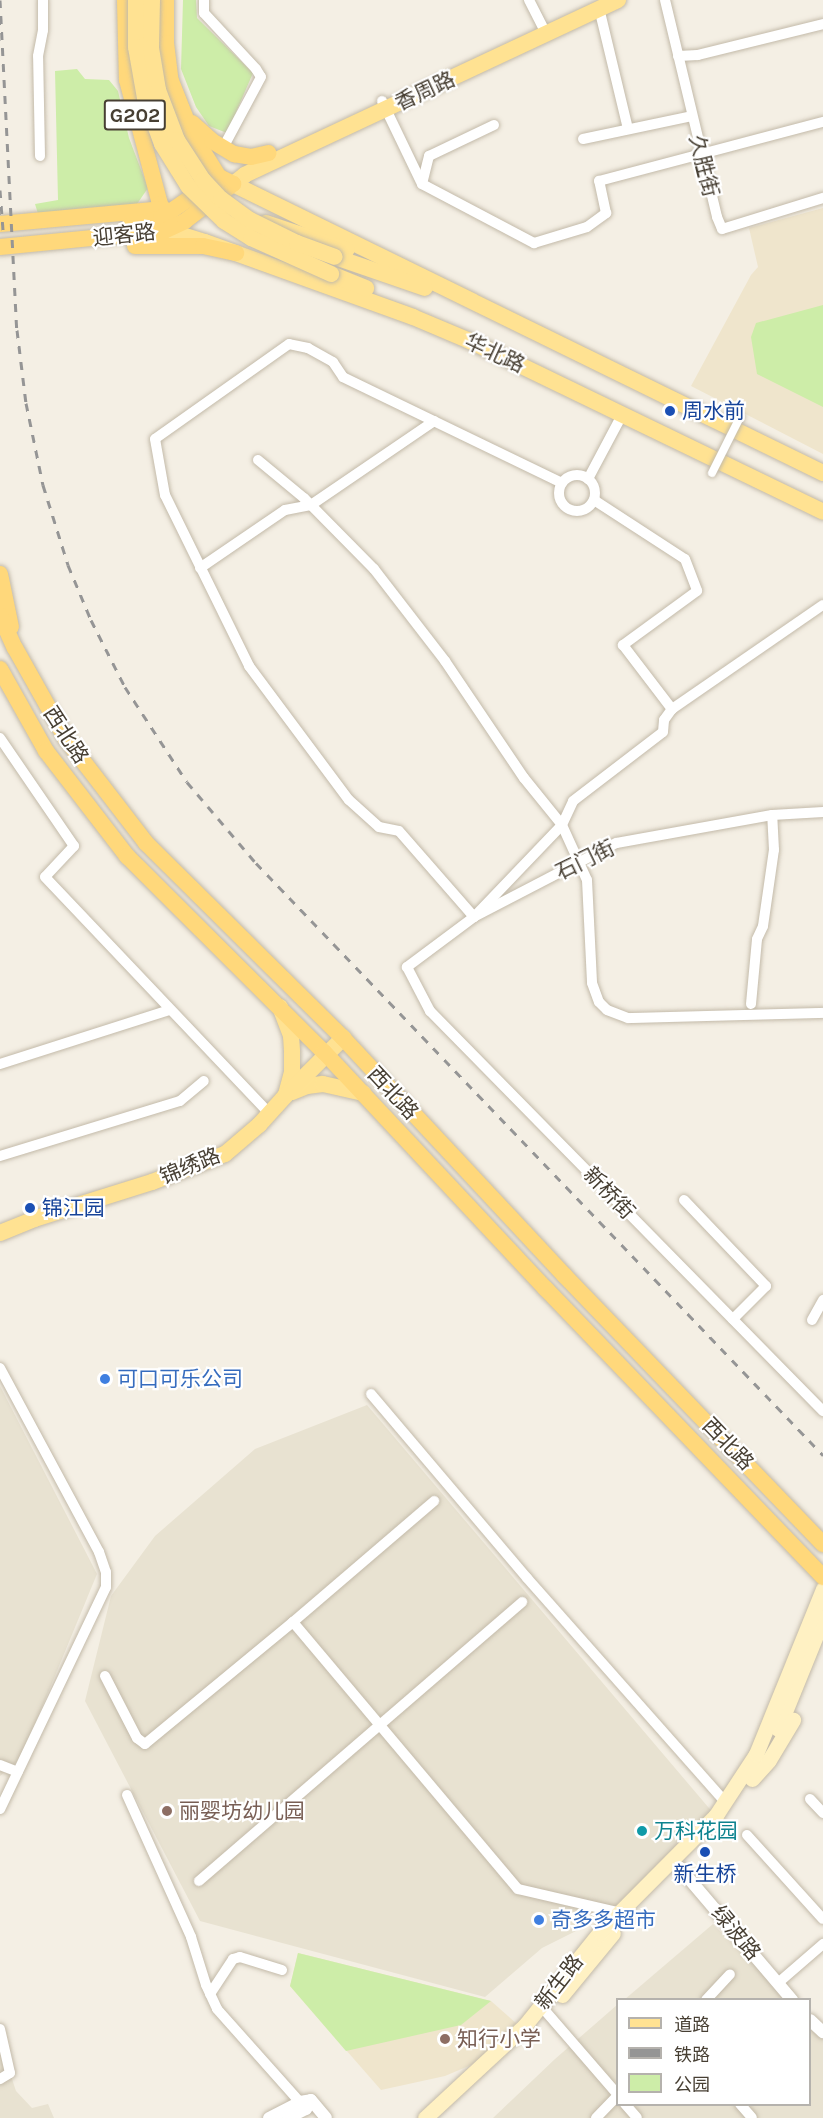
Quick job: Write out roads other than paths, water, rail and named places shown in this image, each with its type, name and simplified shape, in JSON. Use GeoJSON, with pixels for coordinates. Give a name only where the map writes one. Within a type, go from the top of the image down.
{"type":"FeatureCollection","features":[{"type":"Feature","properties":{"kind":"highway","name":"G202"},"geometry":{"type":"LineString","coordinates":[[125,0],[127,80],[155,184],[151,220]]}},
{"type":"Feature","properties":{"kind":"highway","name":"G202"},"geometry":{"type":"LineString","coordinates":[[166,0],[168,69],[180,108],[192,134],[226,181]]}},
{"type":"Feature","properties":{"kind":"highway"},"geometry":{"type":"LineString","coordinates":[[180,108],[202,134],[223,148],[242,156],[266,160]]}},
{"type":"Feature","properties":{"kind":"highway","name":"迎客路"},"geometry":{"type":"LineString","coordinates":[[0,247],[151,220],[182,206],[226,181]]}},
{"type":"Feature","properties":{"kind":"highway","name":"迎客路"},"geometry":{"type":"LineString","coordinates":[[0,237],[151,220],[185,221],[226,181]]}},
{"type":"Feature","properties":{"kind":"highway"},"geometry":{"type":"LineString","coordinates":[[0,224],[151,220]]}},
{"type":"Feature","properties":{"kind":"highway"},"geometry":{"type":"LineString","coordinates":[[0,258],[153,245],[203,246],[236,253]]}},
{"type":"Feature","properties":{"kind":"highway"},"geometry":{"type":"LineString","coordinates":[[0,574],[15,648]]}},
{"type":"Feature","properties":{"kind":"highway","name":"西北路"},"geometry":{"type":"LineString","coordinates":[[0,615],[15,648],[66,739],[146,843],[343,1038],[565,1276],[823,1544]]}},
{"type":"Feature","properties":{"kind":"highway","name":"西北路"},"geometry":{"type":"LineString","coordinates":[[1,672],[46,751],[127,856],[327,1054],[546,1289],[808,1561],[821,1584]]}},
{"type":"Feature","properties":{"kind":"main road","name":"华北路"},"geometry":{"type":"LineString","coordinates":[[136,0],[135,47],[145,98],[162,144],[188,186],[224,220],[251,238],[331,274],[426,311],[557,372],[603,396],[656,431]]}},
{"type":"Feature","properties":{"kind":"main road"},"geometry":{"type":"LineString","coordinates":[[152,0],[151,48],[158,90],[177,140],[203,180],[221,200],[250,220],[297,243],[425,288],[603,374],[650,388]]}},
{"type":"Feature","properties":{"kind":"main road","name":"香周路"},"geometry":{"type":"LineString","coordinates":[[226,181],[597,4],[618,0]]}},
{"type":"Feature","properties":{"kind":"main road"},"geometry":{"type":"LineString","coordinates":[[266,160],[258,183],[262,194],[271,203]]}},
{"type":"Feature","properties":{"kind":"main road","name":"华北路"},"geometry":{"type":"LineString","coordinates":[[226,181],[823,473]]}},
{"type":"Feature","properties":{"kind":"main road","name":"华北路"},"geometry":{"type":"LineString","coordinates":[[151,220],[185,236],[413,317],[470,341],[823,512]]}},
{"type":"Feature","properties":{"kind":"main road"},"geometry":{"type":"LineString","coordinates":[[256,260],[245,250],[244,237],[254,225],[270,223],[421,276]]}},
{"type":"Feature","properties":{"kind":"main road"},"geometry":{"type":"LineString","coordinates":[[280,1008],[291,1036],[292,1072],[286,1095]]}},
{"type":"Feature","properties":{"kind":"main road","name":"锦绣路"},"geometry":{"type":"LineString","coordinates":[[0,1233],[208,1162],[241,1142],[343,1038]]}},
{"type":"Feature","properties":{"kind":"main road"},"geometry":{"type":"LineString","coordinates":[[286,1095],[307,1086],[323,1083],[363,1093]]}},
{"type":"Feature","properties":{"kind":"main road"},"geometry":{"type":"LineString","coordinates":[[725,1802],[821,1584]]}},
{"type":"Feature","properties":{"kind":"main road","name":"新生路"},"geometry":{"type":"LineString","coordinates":[[425,2118],[544,2010],[614,1932],[724,1820],[752,1779],[784,1701],[821,1584]]}},
{"type":"Feature","properties":{"kind":"main road","name":"新生路"},"geometry":{"type":"LineString","coordinates":[[438,2118],[508,2056],[618,1912],[701,1832],[725,1802],[756,1754],[823,1618]]}},
{"type":"Feature","properties":{"kind":"main road"},"geometry":{"type":"LineString","coordinates":[[752,1779],[769,1761],[789,1729],[823,1641]]}},
{"type":"Feature","properties":{"kind":"street"},"geometry":{"type":"LineString","coordinates":[[40,156],[38,56],[43,30],[43,0]]}},
{"type":"Feature","properties":{"kind":"street"},"geometry":{"type":"LineString","coordinates":[[204,0],[204,13],[261,77],[223,148]]}},
{"type":"Feature","properties":{"kind":"street"},"geometry":{"type":"LineString","coordinates":[[529,0],[544,29]]}},
{"type":"Feature","properties":{"kind":"street","name":"久胜街"},"geometry":{"type":"LineString","coordinates":[[664,0],[722,229],[823,198]]}},
{"type":"Feature","properties":{"kind":"street"},"geometry":{"type":"LineString","coordinates":[[597,4],[628,129]]}},
{"type":"Feature","properties":{"kind":"street"},"geometry":{"type":"LineString","coordinates":[[678,56],[698,55],[823,24]]}},
{"type":"Feature","properties":{"kind":"street"},"geometry":{"type":"LineString","coordinates":[[384,105],[422,184],[534,243],[587,227],[606,213],[599,181],[823,122]]}},
{"type":"Feature","properties":{"kind":"street"},"geometry":{"type":"LineString","coordinates":[[583,139],[692,116]]}},
{"type":"Feature","properties":{"kind":"street"},"geometry":{"type":"LineString","coordinates":[[422,184],[429,156],[494,124]]}},
{"type":"Feature","properties":{"kind":"street"},"geometry":{"type":"LineString","coordinates":[[562,483],[343,377],[333,362],[308,348],[289,344],[155,439],[165,495],[249,666],[349,800],[379,827],[399,831],[474,917],[562,825],[573,801],[663,732],[664,720],[672,709],[823,604]]}},
{"type":"Feature","properties":{"kind":"street"},"geometry":{"type":"LineString","coordinates":[[588,479],[622,415]]}},
{"type":"Feature","properties":{"kind":"street"},"geometry":{"type":"LineString","coordinates":[[712,473],[740,417]]}},
{"type":"Feature","properties":{"kind":"street"},"geometry":{"type":"LineString","coordinates":[[200,568],[285,510],[311,505],[434,421]]}},
{"type":"Feature","properties":{"kind":"street"},"geometry":{"type":"LineString","coordinates":[[258,460],[311,505],[374,569],[445,661],[524,778],[562,825],[587,880],[592,983],[599,1002],[607,1010],[628,1018],[823,1013]]}},
{"type":"Feature","properties":{"kind":"street"},"geometry":{"type":"LineString","coordinates":[[571,476],[588,479],[595,489],[594,500],[586,509],[569,510],[560,501],[562,483],[571,476]]}},
{"type":"Feature","properties":{"kind":"street"},"geometry":{"type":"LineString","coordinates":[[594,500],[685,559],[697,591],[623,645],[672,709]]}},
{"type":"Feature","properties":{"kind":"street"},"geometry":{"type":"LineString","coordinates":[[0,738],[74,846],[45,877],[169,1010],[270,1113]]}},
{"type":"Feature","properties":{"kind":"street","name":"石门街"},"geometry":{"type":"LineString","coordinates":[[406,967],[474,917],[616,843],[772,815],[823,812]]}},
{"type":"Feature","properties":{"kind":"street"},"geometry":{"type":"LineString","coordinates":[[751,1004],[757,939],[763,926],[774,850],[772,815]]}},
{"type":"Feature","properties":{"kind":"street","name":"新桥街"},"geometry":{"type":"LineString","coordinates":[[406,967],[430,1011],[823,1412]]}},
{"type":"Feature","properties":{"kind":"street"},"geometry":{"type":"LineString","coordinates":[[0,1064],[169,1010]]}},
{"type":"Feature","properties":{"kind":"street"},"geometry":{"type":"LineString","coordinates":[[0,1156],[180,1101],[204,1081]]}},
{"type":"Feature","properties":{"kind":"street"},"geometry":{"type":"LineString","coordinates":[[684,1200],[766,1286],[733,1319]]}},
{"type":"Feature","properties":{"kind":"street"},"geometry":{"type":"LineString","coordinates":[[812,1320],[823,1299]]}},
{"type":"Feature","properties":{"kind":"street"},"geometry":{"type":"LineString","coordinates":[[0,1368],[99,1552],[106,1572],[106,1587],[0,1809]]}},
{"type":"Feature","properties":{"kind":"street"},"geometry":{"type":"LineString","coordinates":[[371,1394],[527,1578],[725,1802]]}},
{"type":"Feature","properties":{"kind":"street"},"geometry":{"type":"LineString","coordinates":[[105,1676],[137,1738],[145,1744],[293,1622],[434,1501]]}},
{"type":"Feature","properties":{"kind":"street"},"geometry":{"type":"LineString","coordinates":[[199,1881],[522,1602]]}},
{"type":"Feature","properties":{"kind":"street"},"geometry":{"type":"LineString","coordinates":[[293,1622],[519,1889],[618,1912]]}},
{"type":"Feature","properties":{"kind":"street"},"geometry":{"type":"LineString","coordinates":[[0,1765],[18,1772]]}},
{"type":"Feature","properties":{"kind":"street"},"geometry":{"type":"LineString","coordinates":[[127,1795],[191,1936],[217,2009],[308,2108],[326,2118]]}},
{"type":"Feature","properties":{"kind":"street"},"geometry":{"type":"LineString","coordinates":[[810,1799],[823,1813]]}},
{"type":"Feature","properties":{"kind":"street"},"geometry":{"type":"LineString","coordinates":[[747,1835],[823,1919]]}},
{"type":"Feature","properties":{"kind":"street","name":"绿波路"},"geometry":{"type":"LineString","coordinates":[[680,1867],[790,1998]]}},
{"type":"Feature","properties":{"kind":"street"},"geometry":{"type":"LineString","coordinates":[[778,1983],[823,1944]]}},
{"type":"Feature","properties":{"kind":"street"},"geometry":{"type":"LineString","coordinates":[[210,1994],[233,1959],[240,1957],[282,1970]]}},
{"type":"Feature","properties":{"kind":"street"},"geometry":{"type":"LineString","coordinates":[[708,1998],[730,1974]]}},
{"type":"Feature","properties":{"kind":"street"},"geometry":{"type":"LineString","coordinates":[[544,2010],[616,2093]]}},
{"type":"Feature","properties":{"kind":"street"},"geometry":{"type":"LineString","coordinates":[[811,2021],[823,2032]]}},
{"type":"Feature","properties":{"kind":"street"},"geometry":{"type":"LineString","coordinates":[[0,2029],[10,2073],[0,2079]]}},
{"type":"Feature","properties":{"kind":"street"},"geometry":{"type":"LineString","coordinates":[[596,2118],[616,2097]]}},
{"type":"Feature","properties":{"kind":"street"},"geometry":{"type":"LineString","coordinates":[[627,2106],[637,2118]]}},
{"type":"Feature","properties":{"kind":"street"},"geometry":{"type":"LineString","coordinates":[[742,2106],[752,2118]]}},
{"type":"Feature","properties":{"kind":"street"},"geometry":{"type":"LineString","coordinates":[[269,2118],[308,2108]]}},
{"type":"Feature","properties":{"kind":"street"},"geometry":{"type":"LineString","coordinates":[[288,2118],[308,2108]]}},
{"type":"Feature","properties":{"kind":"railway"},"geometry":{"type":"LineString","coordinates":[[0,0],[17,330],[26,403],[43,485],[68,565],[91,620],[125,687],[187,782],[256,863],[823,1455]]}},
{"type":"Feature","properties":{"kind":"railway"},"geometry":{"type":"LineString","coordinates":[[0,190],[3,230]]}},
{"type":"Feature","properties":{"kind":"place","name":"周水前"},"geometry":{"type":"Point","coordinates":[670,411]}},
{"type":"Feature","properties":{"kind":"place","name":"锦江园"},"geometry":{"type":"Point","coordinates":[30,1208]}},
{"type":"Feature","properties":{"kind":"place","name":"可口可乐公司"},"geometry":{"type":"Point","coordinates":[105,1379]}},
{"type":"Feature","properties":{"kind":"place","name":"丽婴坊幼儿园"},"geometry":{"type":"Point","coordinates":[167,1811]}},
{"type":"Feature","properties":{"kind":"place","name":"万科花园"},"geometry":{"type":"Point","coordinates":[642,1831]}},
{"type":"Feature","properties":{"kind":"place","name":"新生桥"},"geometry":{"type":"Point","coordinates":[705,1852]}},
{"type":"Feature","properties":{"kind":"place","name":"奇多多超市"},"geometry":{"type":"Point","coordinates":[539,1920]}},
{"type":"Feature","properties":{"kind":"place","name":"知行小学"},"geometry":{"type":"Point","coordinates":[445,2039]}}]}
